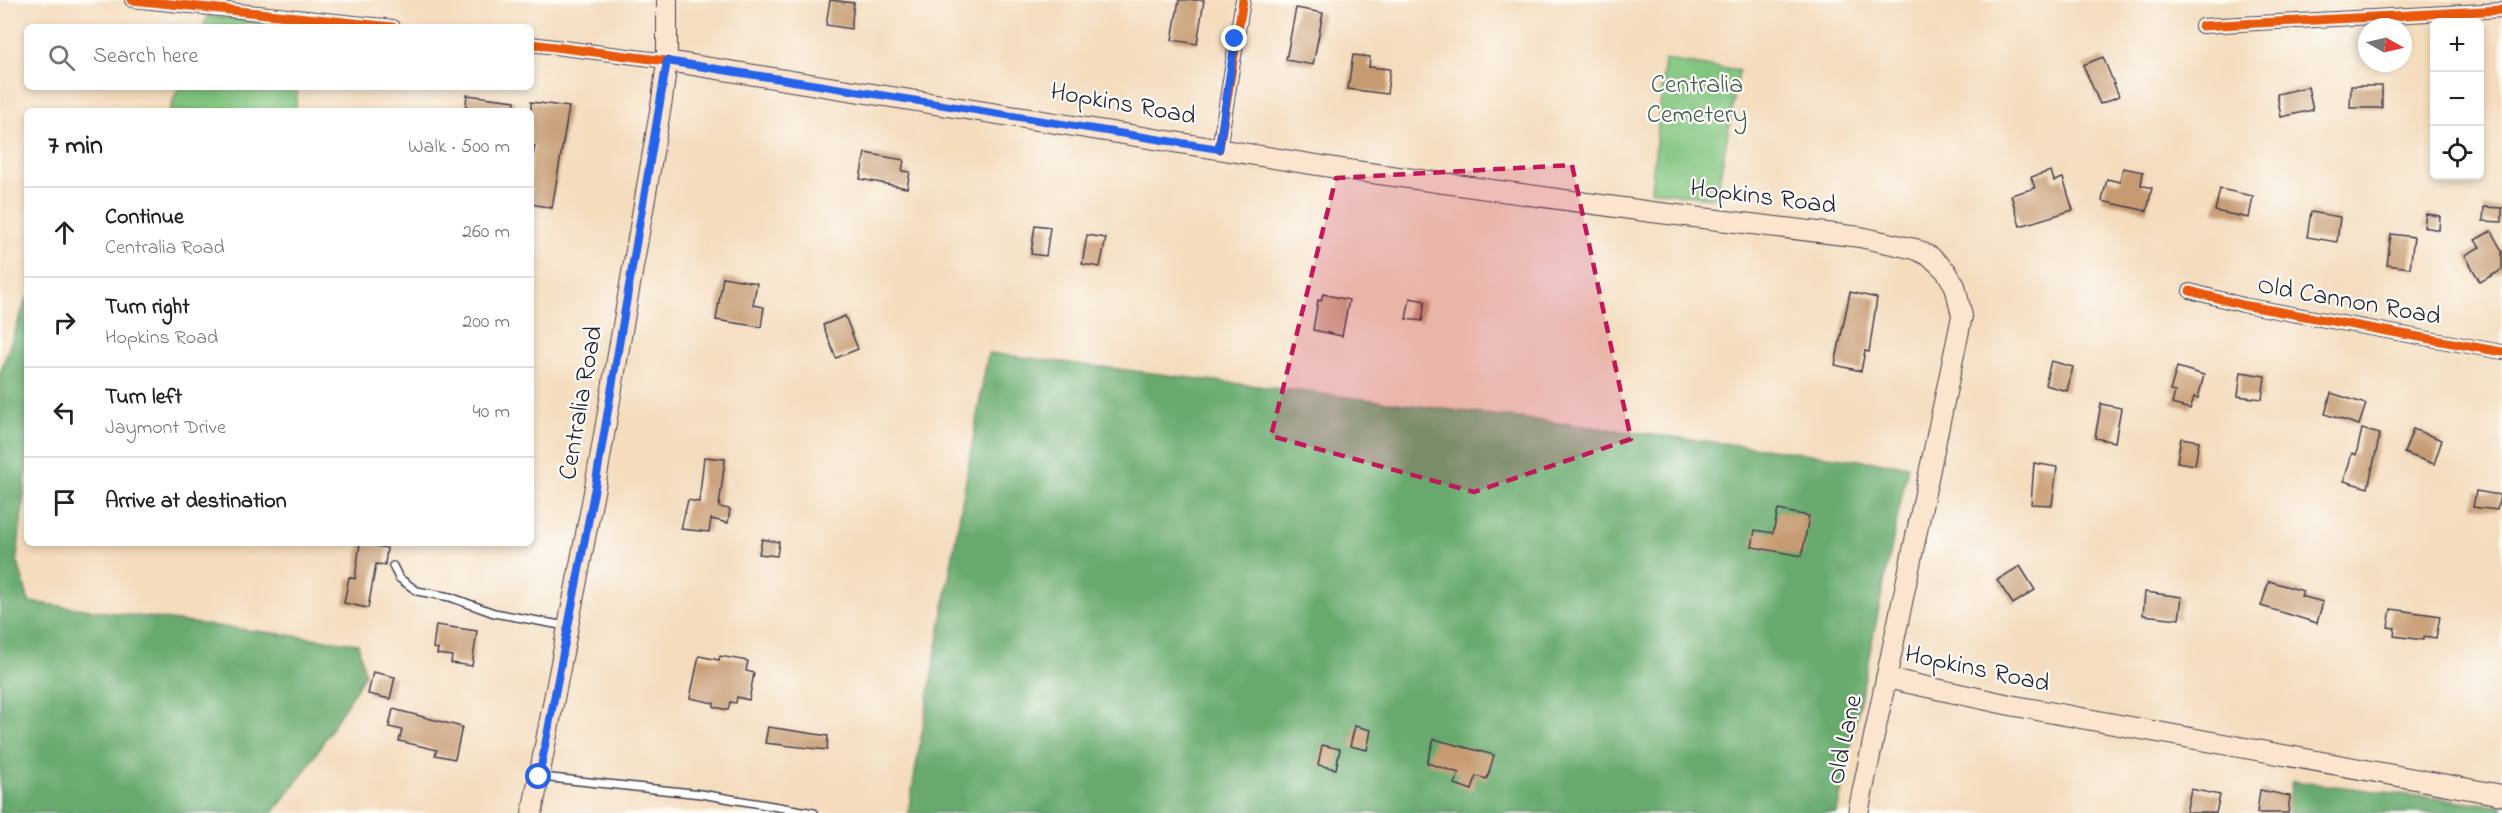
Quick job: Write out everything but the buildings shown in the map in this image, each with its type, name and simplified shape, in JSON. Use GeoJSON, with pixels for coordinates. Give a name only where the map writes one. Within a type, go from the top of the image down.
{"type":"FeatureCollection","features":[{"type":"Feature","properties":{"kind":"main road","name":"Centralia Road"},"geometry":{"type":"LineString","coordinates":[[532,813],[595,487],[667,61],[667,0]]}},
{"type":"Feature","properties":{"kind":"main road","name":"Hopkins Road"},"geometry":{"type":"LineString","coordinates":[[667,61],[1342,169],[1652,212],[1860,237],[1915,249],[1930,257],[1946,271],[1955,285],[1962,316],[1886,678],[2010,705],[2502,795]]}},
{"type":"Feature","properties":{"kind":"main road","name":"Old Lane"},"geometry":{"type":"LineString","coordinates":[[1858,813],[1886,678]]}},
{"type":"Feature","properties":{"kind":"street"},"geometry":{"type":"LineString","coordinates":[[132,0],[364,24]]}},
{"type":"Feature","properties":{"kind":"street"},"geometry":{"type":"LineString","coordinates":[[1219,149],[1243,0]]}},
{"type":"Feature","properties":{"kind":"street"},"geometry":{"type":"LineString","coordinates":[[2202,26],[2502,10]]}},
{"type":"Feature","properties":{"kind":"street","name":"Hopkins Road"},"geometry":{"type":"LineString","coordinates":[[534,44],[667,61]]}},
{"type":"Feature","properties":{"kind":"street","name":"Old Cannon Road"},"geometry":{"type":"LineString","coordinates":[[2190,291],[2242,305],[2502,352]]}},
{"type":"Feature","properties":{"kind":"lane"},"geometry":{"type":"LineString","coordinates":[[393,566],[399,578],[417,591],[450,597],[494,614],[534,618],[569,627]]}},
{"type":"Feature","properties":{"kind":"lane"},"geometry":{"type":"LineString","coordinates":[[539,777],[701,794],[814,813]]}},
{"type":"Feature","properties":{"kind":"highlighted area"},"geometry":{"type":"Polygon","coordinates":[[[1572,165],[1631,439],[1474,492],[1271,436],[1336,178],[1572,165]]]}},
{"type":"Feature","properties":{"kind":"green space"},"geometry":{"type":"Polygon","coordinates":[[[208,16],[280,24],[204,24],[208,16]]]}},
{"type":"Feature","properties":{"kind":"green space","name":"Centralia Cemetery"},"geometry":{"type":"Polygon","coordinates":[[[1665,60],[1739,71],[1716,199],[1651,190],[1665,60]]]}},
{"type":"Feature","properties":{"kind":"green space"},"geometry":{"type":"Polygon","coordinates":[[[178,90],[298,90],[295,108],[170,108],[178,90]]]}},
{"type":"Feature","properties":{"kind":"green space"},"geometry":{"type":"Polygon","coordinates":[[[24,305],[24,493],[17,559],[29,602],[358,644],[365,674],[309,765],[273,813],[0,813],[0,373],[24,305]]]}},
{"type":"Feature","properties":{"kind":"green space"},"geometry":{"type":"Polygon","coordinates":[[[988,353],[1908,466],[1837,813],[908,813],[988,353]]]}},
{"type":"Feature","properties":{"kind":"green space"},"geometry":{"type":"Polygon","coordinates":[[[2292,781],[2502,806],[2502,813],[2287,813],[2292,781]]]}},
{"type":"Feature","properties":{"kind":"cycle path"},"geometry":{"type":"LineString","coordinates":[[132,0],[364,24]]}},
{"type":"Feature","properties":{"kind":"cycle path"},"geometry":{"type":"LineString","coordinates":[[1219,149],[1243,0]]}},
{"type":"Feature","properties":{"kind":"cycle path"},"geometry":{"type":"LineString","coordinates":[[2202,26],[2502,10]]}},
{"type":"Feature","properties":{"kind":"cycle path"},"geometry":{"type":"LineString","coordinates":[[534,44],[667,61]]}},
{"type":"Feature","properties":{"kind":"cycle path"},"geometry":{"type":"LineString","coordinates":[[2190,291],[2243,305],[2502,352]]}},
{"type":"Feature","properties":{"kind":"route"},"geometry":{"type":"LineString","coordinates":[[539,777],[595,487],[667,61],[1219,149],[1235,39]]}}]}
